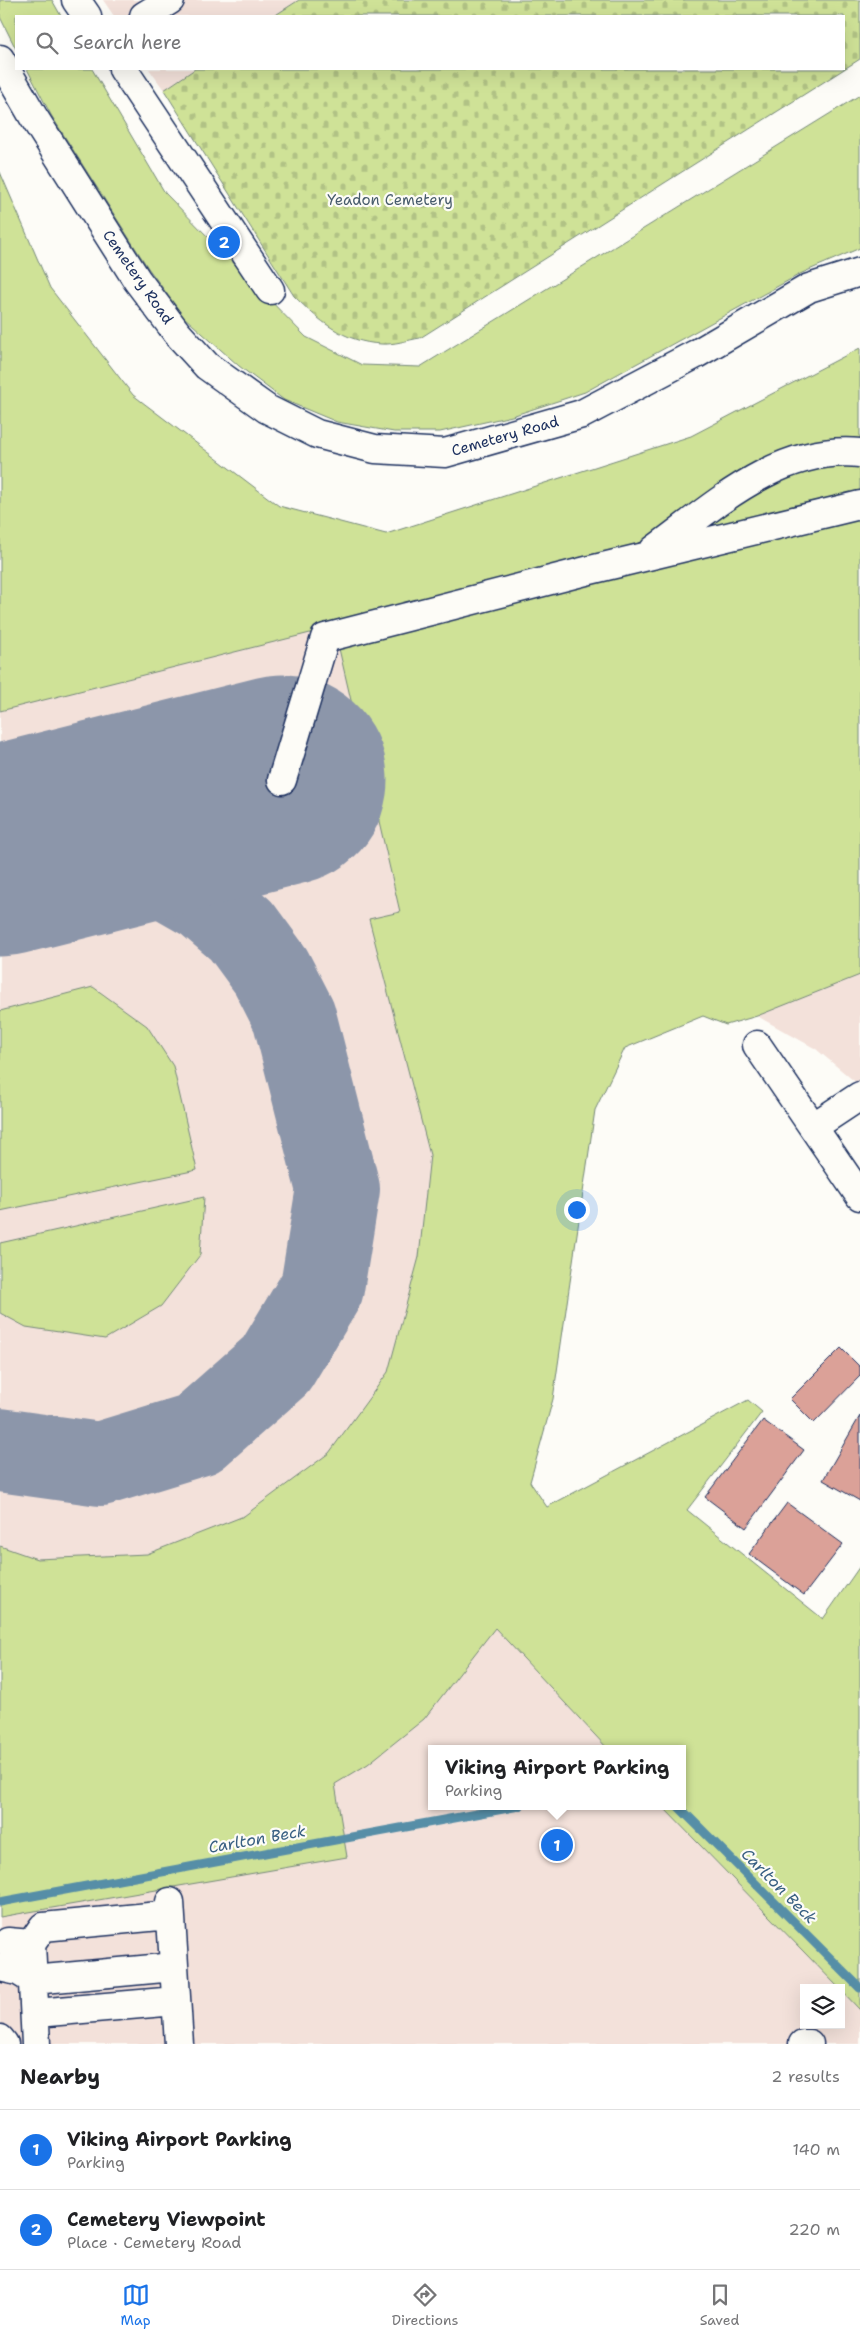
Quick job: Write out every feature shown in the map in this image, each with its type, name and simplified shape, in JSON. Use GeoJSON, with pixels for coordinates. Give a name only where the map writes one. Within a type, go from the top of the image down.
{"type":"FeatureCollection","features":[{"type":"Feature","properties":{"kind":"street"},"geometry":{"type":"LineString","coordinates":[[76,0],[86,15]]}},
{"type":"Feature","properties":{"kind":"street"},"geometry":{"type":"LineString","coordinates":[[146,15],[170,0]]}},
{"type":"Feature","properties":{"kind":"street","name":"Cemetery Road"},"geometry":{"type":"LineString","coordinates":[[0,59],[54,150],[137,280],[176,333],[207,366],[267,409],[300,426],[317,434],[375,449],[445,453],[582,414],[696,354],[809,288],[860,272]]}},
{"type":"Feature","properties":{"kind":"street"},"geometry":{"type":"LineString","coordinates":[[124,70],[270,290]]}},
{"type":"Feature","properties":{"kind":"street"},"geometry":{"type":"LineString","coordinates":[[647,556],[715,503],[754,479],[792,462],[828,454],[860,453]]}},
{"type":"Feature","properties":{"kind":"street"},"geometry":{"type":"LineString","coordinates":[[282,780],[326,638],[647,556],[860,505]]}},
{"type":"Feature","properties":{"kind":"street"},"geometry":{"type":"LineString","coordinates":[[758,1045],[860,1196]]}},
{"type":"Feature","properties":{"kind":"street"},"geometry":{"type":"LineString","coordinates":[[813,1127],[860,1096]]}},
{"type":"Feature","properties":{"kind":"street"},"geometry":{"type":"LineString","coordinates":[[36,2044],[25,1972],[43,1926],[173,1950]]}},
{"type":"Feature","properties":{"kind":"street"},"geometry":{"type":"LineString","coordinates":[[25,1972],[173,1950]]}},
{"type":"Feature","properties":{"kind":"street"},"geometry":{"type":"LineString","coordinates":[[173,1950],[179,2044]]}},
{"type":"Feature","properties":{"kind":"street"},"geometry":{"type":"LineString","coordinates":[[0,2039],[4,2044]]}},
{"type":"Feature","properties":{"kind":"street"},"geometry":{"type":"LineString","coordinates":[[803,2044],[810,2044]]}},
{"type":"Feature","properties":{"kind":"shaded area"},"geometry":{"type":"Polygon","coordinates":[[[103,0],[299,0],[276,15],[113,15],[103,0]]]}},
{"type":"Feature","properties":{"kind":"shaded area"},"geometry":{"type":"Polygon","coordinates":[[[150,70],[194,70],[164,90],[150,70]]]}},
{"type":"Feature","properties":{"kind":"shaded area"},"geometry":{"type":"Polygon","coordinates":[[[50,288],[133,395],[279,506],[386,534],[691,436],[860,348],[860,1086],[816,1049],[757,1016],[726,1025],[703,1016],[625,1048],[595,1110],[553,1399],[530,1482],[547,1507],[495,1627],[604,1745],[428,1745],[428,1810],[666,1810],[835,1984],[800,1984],[800,2029],[845,2029],[845,1994],[860,2010],[860,2044],[0,2044],[0,296],[50,288]]]}},
{"type":"Feature","properties":{"kind":"green space"},"geometry":{"type":"Polygon","coordinates":[[[0,0],[52,0],[60,15],[15,15],[15,47],[0,17],[0,0]]]}},
{"type":"Feature","properties":{"kind":"green space","name":"Yeadon Cemetery"},"geometry":{"type":"Polygon","coordinates":[[[299,0],[860,0],[860,59],[845,69],[845,15],[276,15],[299,0]]]}},
{"type":"Feature","properties":{"kind":"green space"},"geometry":{"type":"Polygon","coordinates":[[[28,70],[93,70],[165,193],[306,337],[362,365],[420,367],[860,95],[860,248],[802,273],[585,392],[512,416],[440,432],[394,432],[337,422],[284,400],[239,366],[184,317],[148,268],[51,115],[28,70]]]}},
{"type":"Feature","properties":{"kind":"green space","name":"Yeadon Cemetery"},"geometry":{"type":"Polygon","coordinates":[[[194,70],[843,70],[420,338],[386,344],[368,342],[344,335],[323,322],[294,296],[164,90],[194,70]]]}},
{"type":"Feature","properties":{"kind":"green space"},"geometry":{"type":"Polygon","coordinates":[[[0,172],[50,288],[133,395],[279,506],[386,534],[691,436],[860,348],[860,975],[757,1016],[726,1025],[703,1016],[625,1048],[595,1110],[553,1399],[530,1482],[547,1507],[748,1400],[762,1412],[687,1510],[823,1619],[860,1566],[860,2010],[845,1994],[845,1984],[835,1984],[666,1810],[686,1810],[686,1745],[604,1745],[495,1628],[424,1719],[368,1764],[335,1784],[347,1857],[0,1917],[0,1546],[37,1559],[147,1554],[244,1516],[329,1453],[388,1372],[419,1257],[430,1155],[369,919],[400,912],[334,627],[0,711],[0,172]]]}},
{"type":"Feature","properties":{"kind":"green space"},"geometry":{"type":"Polygon","coordinates":[[[93,987],[147,1026],[173,1066],[197,1170],[0,1211],[0,1011],[93,987]]]}},
{"type":"Feature","properties":{"kind":"green space"},"geometry":{"type":"Polygon","coordinates":[[[204,1197],[200,1255],[161,1306],[105,1339],[26,1327],[0,1313],[0,1243],[204,1197]]]}},
{"type":"Feature","properties":{"kind":"building"},"geometry":{"type":"Polygon","coordinates":[[[841,1348],[860,1367],[860,1376],[814,1423],[790,1399],[841,1348]]]}},
{"type":"Feature","properties":{"kind":"building"},"geometry":{"type":"Polygon","coordinates":[[[860,1416],[860,1501],[823,1480],[860,1416]]]}},
{"type":"Feature","properties":{"kind":"building"},"geometry":{"type":"Polygon","coordinates":[[[763,1420],[804,1450],[746,1528],[705,1497],[763,1420]]]}},
{"type":"Feature","properties":{"kind":"building"},"geometry":{"type":"Polygon","coordinates":[[[787,1503],[843,1544],[804,1595],[749,1554],[787,1503]]]}},
{"type":"Feature","properties":{"kind":"waterway","name":"Carlton Beck"},"geometry":{"type":"LineString","coordinates":[[0,1902],[497,1810]]}},
{"type":"Feature","properties":{"kind":"waterway","name":"Carlton Beck"},"geometry":{"type":"LineString","coordinates":[[682,1810],[860,1988]]}},
{"type":"Feature","properties":{"kind":"taxiway"},"geometry":{"type":"LineString","coordinates":[[0,857],[72,852],[119,859],[164,876],[206,900],[241,930],[271,971],[294,1016],[338,1189],[322,1288],[276,1365],[198,1434],[100,1464],[0,1450]]}},
{"type":"Feature","properties":{"kind":"runway"},"geometry":{"type":"LineString","coordinates":[[0,851],[282,780]]}},
{"type":"Feature","properties":{"kind":"place","name":"Cemetery Viewpoint"},"geometry":{"type":"Point","coordinates":[224,242]}},
{"type":"Feature","properties":{"kind":"place","name":"Viking Airport Parking"},"geometry":{"type":"Point","coordinates":[557,1845]}}]}
